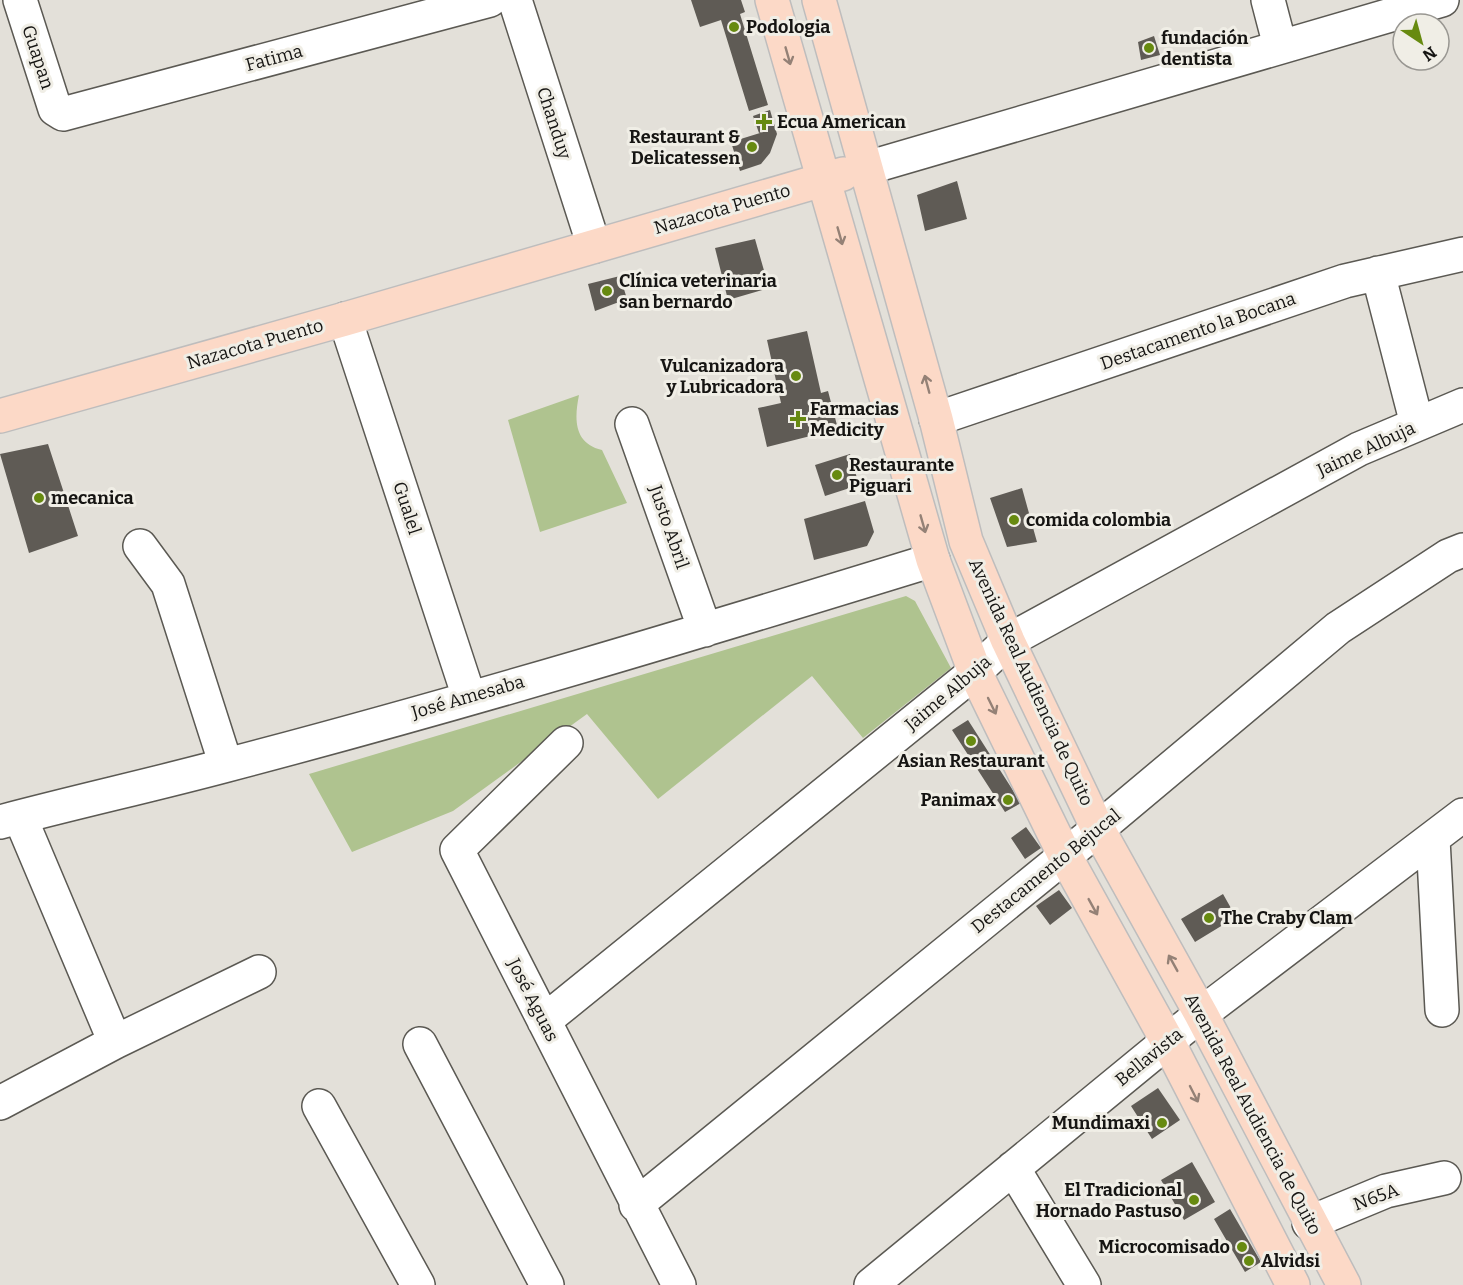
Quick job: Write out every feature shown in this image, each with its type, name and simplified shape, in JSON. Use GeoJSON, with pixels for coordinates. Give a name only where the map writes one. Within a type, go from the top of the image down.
{"type":"FeatureCollection","features":[{"type":"Feature","properties":{"kind":"main road"},"geometry":{"type":"LineString","coordinates":[[772,0],[933,560],[975,672],[1065,856],[1168,1042],[1293,1285]]}},
{"type":"Feature","properties":{"kind":"main road","name":"Avenida Real Audiencia de Quito"},"geometry":{"type":"LineString","coordinates":[[819,0],[936,419],[966,542],[1008,641],[1098,829],[1201,1014],[1309,1223],[1344,1285]]}},
{"type":"Feature","properties":{"kind":"main road","name":"Nazacota Puento"},"geometry":{"type":"LineString","coordinates":[[0,416],[867,168]]}},
{"type":"Feature","properties":{"kind":"street","name":"Guapan"},"geometry":{"type":"LineString","coordinates":[[20,0],[58,113]]}},
{"type":"Feature","properties":{"kind":"street","name":"Fatima"},"geometry":{"type":"LineString","coordinates":[[58,113],[74,111],[490,0]]}},
{"type":"Feature","properties":{"kind":"street","name":"Chanduy"},"geometry":{"type":"LineString","coordinates":[[515,0],[594,246]]}},
{"type":"Feature","properties":{"kind":"street"},"geometry":{"type":"LineString","coordinates":[[1268,0],[1280,46]]}},
{"type":"Feature","properties":{"kind":"street","name":"Nazacota Puento"},"geometry":{"type":"LineString","coordinates":[[867,168],[1442,0]]}},
{"type":"Feature","properties":{"kind":"street","name":"Destacamento la Bocana"},"geometry":{"type":"LineString","coordinates":[[936,419],[1345,281],[1463,254]]}},
{"type":"Feature","properties":{"kind":"street"},"geometry":{"type":"LineString","coordinates":[[1378,273],[1417,424]]}},
{"type":"Feature","properties":{"kind":"street","name":"Gualel"},"geometry":{"type":"LineString","coordinates":[[345,319],[469,697]]}},
{"type":"Feature","properties":{"kind":"street","name":"Jaime Albuja"},"geometry":{"type":"LineString","coordinates":[[544,1022],[975,672],[1008,641],[1359,449],[1463,405]]}},
{"type":"Feature","properties":{"kind":"street","name":"Justo Abril"},"geometry":{"type":"LineString","coordinates":[[632,424],[705,630]]}},
{"type":"Feature","properties":{"kind":"street"},"geometry":{"type":"LineString","coordinates":[[140,546],[168,584],[226,765]]}},
{"type":"Feature","properties":{"kind":"street","name":"Destacamento Bejucal"},"geometry":{"type":"LineString","coordinates":[[636,1204],[1098,829],[1338,628],[1448,556],[1463,550]]}},
{"type":"Feature","properties":{"kind":"street","name":"José Amesaba"},"geometry":{"type":"LineString","coordinates":[[10,819],[226,765],[469,697],[705,630],[933,560]]}},
{"type":"Feature","properties":{"kind":"street","name":"José Aguas"},"geometry":{"type":"LineString","coordinates":[[566,743],[457,850],[678,1285]]}},
{"type":"Feature","properties":{"kind":"street","name":"Bellavista"},"geometry":{"type":"LineString","coordinates":[[871,1285],[1201,1014],[1463,815]]}},
{"type":"Feature","properties":{"kind":"street"},"geometry":{"type":"LineString","coordinates":[[10,819],[115,1042]]}},
{"type":"Feature","properties":{"kind":"street"},"geometry":{"type":"LineString","coordinates":[[1433,838],[1442,1010]]}},
{"type":"Feature","properties":{"kind":"street"},"geometry":{"type":"LineString","coordinates":[[0,1103],[115,1042],[259,972]]}},
{"type":"Feature","properties":{"kind":"street"},"geometry":{"type":"LineString","coordinates":[[420,1044],[547,1285]]}},
{"type":"Feature","properties":{"kind":"street"},"geometry":{"type":"LineString","coordinates":[[319,1106],[418,1285]]}},
{"type":"Feature","properties":{"kind":"street"},"geometry":{"type":"LineString","coordinates":[[1013,1168],[1084,1285]]}},
{"type":"Feature","properties":{"kind":"street","name":"N65A"},"geometry":{"type":"LineString","coordinates":[[1309,1223],[1386,1191],[1444,1178]]}},
{"type":"Feature","properties":{"kind":"green space"},"geometry":{"type":"Polygon","coordinates":[[[579,395],[577,422],[581,436],[593,447],[602,450],[627,503],[540,532],[508,420],[579,395]]]}},
{"type":"Feature","properties":{"kind":"green space"},"geometry":{"type":"Polygon","coordinates":[[[906,596],[915,601],[951,668],[863,738],[812,676],[658,799],[587,714],[453,811],[352,852],[309,774],[906,596]]]}},
{"type":"Feature","properties":{"kind":"building"},"geometry":{"type":"Polygon","coordinates":[[[691,0],[741,0],[745,12],[740,14],[768,105],[749,111],[721,20],[700,27],[691,0]]]}},
{"type":"Feature","properties":{"kind":"building","name":"fundación dentista"},"geometry":{"type":"Polygon","coordinates":[[[1154,36],[1160,55],[1141,60],[1138,42],[1154,36]]]}},
{"type":"Feature","properties":{"kind":"building","name":"Restaurant & Delicatessen"},"geometry":{"type":"Polygon","coordinates":[[[770,110],[777,134],[770,153],[761,164],[740,171],[731,142],[766,131],[759,133],[753,116],[770,110]]]}},
{"type":"Feature","properties":{"kind":"building"},"geometry":{"type":"Polygon","coordinates":[[[957,181],[967,219],[925,231],[917,195],[957,181]]]}},
{"type":"Feature","properties":{"kind":"building"},"geometry":{"type":"Polygon","coordinates":[[[755,239],[769,288],[728,300],[715,248],[755,239]]]}},
{"type":"Feature","properties":{"kind":"building","name":"Clínica veterinaria san bernardo"},"geometry":{"type":"Polygon","coordinates":[[[620,276],[627,299],[595,311],[588,284],[620,276]]]}},
{"type":"Feature","properties":{"kind":"building"},"geometry":{"type":"Polygon","coordinates":[[[807,331],[821,393],[828,391],[838,429],[767,447],[758,408],[781,403],[767,340],[807,331]]]}},
{"type":"Feature","properties":{"kind":"building","name":"mecanica"},"geometry":{"type":"Polygon","coordinates":[[[48,444],[78,536],[29,553],[0,454],[48,444]]]}},
{"type":"Feature","properties":{"kind":"building","name":"Restaurante Piguari"},"geometry":{"type":"Polygon","coordinates":[[[850,454],[859,485],[825,496],[815,465],[850,454]]]}},
{"type":"Feature","properties":{"kind":"building","name":"comida colombia"},"geometry":{"type":"Polygon","coordinates":[[[1022,488],[1037,542],[1007,547],[990,498],[1022,488]]]}},
{"type":"Feature","properties":{"kind":"building"},"geometry":{"type":"Polygon","coordinates":[[[865,501],[874,532],[867,546],[814,560],[804,519],[865,501]]]}},
{"type":"Feature","properties":{"kind":"building"},"geometry":{"type":"Polygon","coordinates":[[[968,720],[1021,803],[1005,812],[952,730],[968,720]]]}},
{"type":"Feature","properties":{"kind":"building"},"geometry":{"type":"Polygon","coordinates":[[[1026,827],[1041,848],[1025,859],[1011,838],[1026,827]]]}},
{"type":"Feature","properties":{"kind":"building"},"geometry":{"type":"Polygon","coordinates":[[[1059,890],[1072,908],[1050,925],[1036,906],[1059,890]]]}},
{"type":"Feature","properties":{"kind":"building","name":"The Craby Clam"},"geometry":{"type":"Polygon","coordinates":[[[1223,894],[1236,917],[1195,942],[1181,919],[1223,894]]]}},
{"type":"Feature","properties":{"kind":"building"},"geometry":{"type":"Polygon","coordinates":[[[1158,1088],[1180,1120],[1152,1139],[1131,1106],[1158,1088]]]}},
{"type":"Feature","properties":{"kind":"building"},"geometry":{"type":"Polygon","coordinates":[[[1192,1162],[1215,1202],[1184,1220],[1161,1180],[1192,1162]]]}},
{"type":"Feature","properties":{"kind":"building"},"geometry":{"type":"Polygon","coordinates":[[[1230,1209],[1261,1262],[1245,1272],[1214,1219],[1230,1209]]]}},
{"type":"Feature","properties":{"kind":"place","name":"Podologia"},"geometry":{"type":"Point","coordinates":[734,27]}},
{"type":"Feature","properties":{"kind":"place","name":"fundación dentista"},"geometry":{"type":"Point","coordinates":[1149,48]}},
{"type":"Feature","properties":{"kind":"place","name":"Ecua American"},"geometry":{"type":"Point","coordinates":[764,122]}},
{"type":"Feature","properties":{"kind":"place","name":"Restaurant & Delicatessen"},"geometry":{"type":"Point","coordinates":[752,147]}},
{"type":"Feature","properties":{"kind":"place","name":"Clínica veterinaria san bernardo"},"geometry":{"type":"Point","coordinates":[607,291]}},
{"type":"Feature","properties":{"kind":"place","name":"Vulcanizadora y Lubricadora"},"geometry":{"type":"Point","coordinates":[796,376]}},
{"type":"Feature","properties":{"kind":"place","name":"Farmacias Medicity"},"geometry":{"type":"Point","coordinates":[798,419]}},
{"type":"Feature","properties":{"kind":"place","name":"Restaurante Piguari"},"geometry":{"type":"Point","coordinates":[837,475]}},
{"type":"Feature","properties":{"kind":"place","name":"mecanica"},"geometry":{"type":"Point","coordinates":[39,498]}},
{"type":"Feature","properties":{"kind":"place","name":"comida colombia"},"geometry":{"type":"Point","coordinates":[1014,520]}},
{"type":"Feature","properties":{"kind":"place","name":"Asian Restaurant"},"geometry":{"type":"Point","coordinates":[971,741]}},
{"type":"Feature","properties":{"kind":"place","name":"Panimax"},"geometry":{"type":"Point","coordinates":[1008,800]}},
{"type":"Feature","properties":{"kind":"place","name":"The Craby Clam"},"geometry":{"type":"Point","coordinates":[1209,918]}},
{"type":"Feature","properties":{"kind":"place","name":"Mundimaxi"},"geometry":{"type":"Point","coordinates":[1162,1123]}},
{"type":"Feature","properties":{"kind":"place","name":"El Tradicional Hornado Pastuso"},"geometry":{"type":"Point","coordinates":[1194,1200]}},
{"type":"Feature","properties":{"kind":"place","name":"Microcomisado"},"geometry":{"type":"Point","coordinates":[1242,1247]}},
{"type":"Feature","properties":{"kind":"place","name":"Alvidsi"},"geometry":{"type":"Point","coordinates":[1249,1261]}}]}
